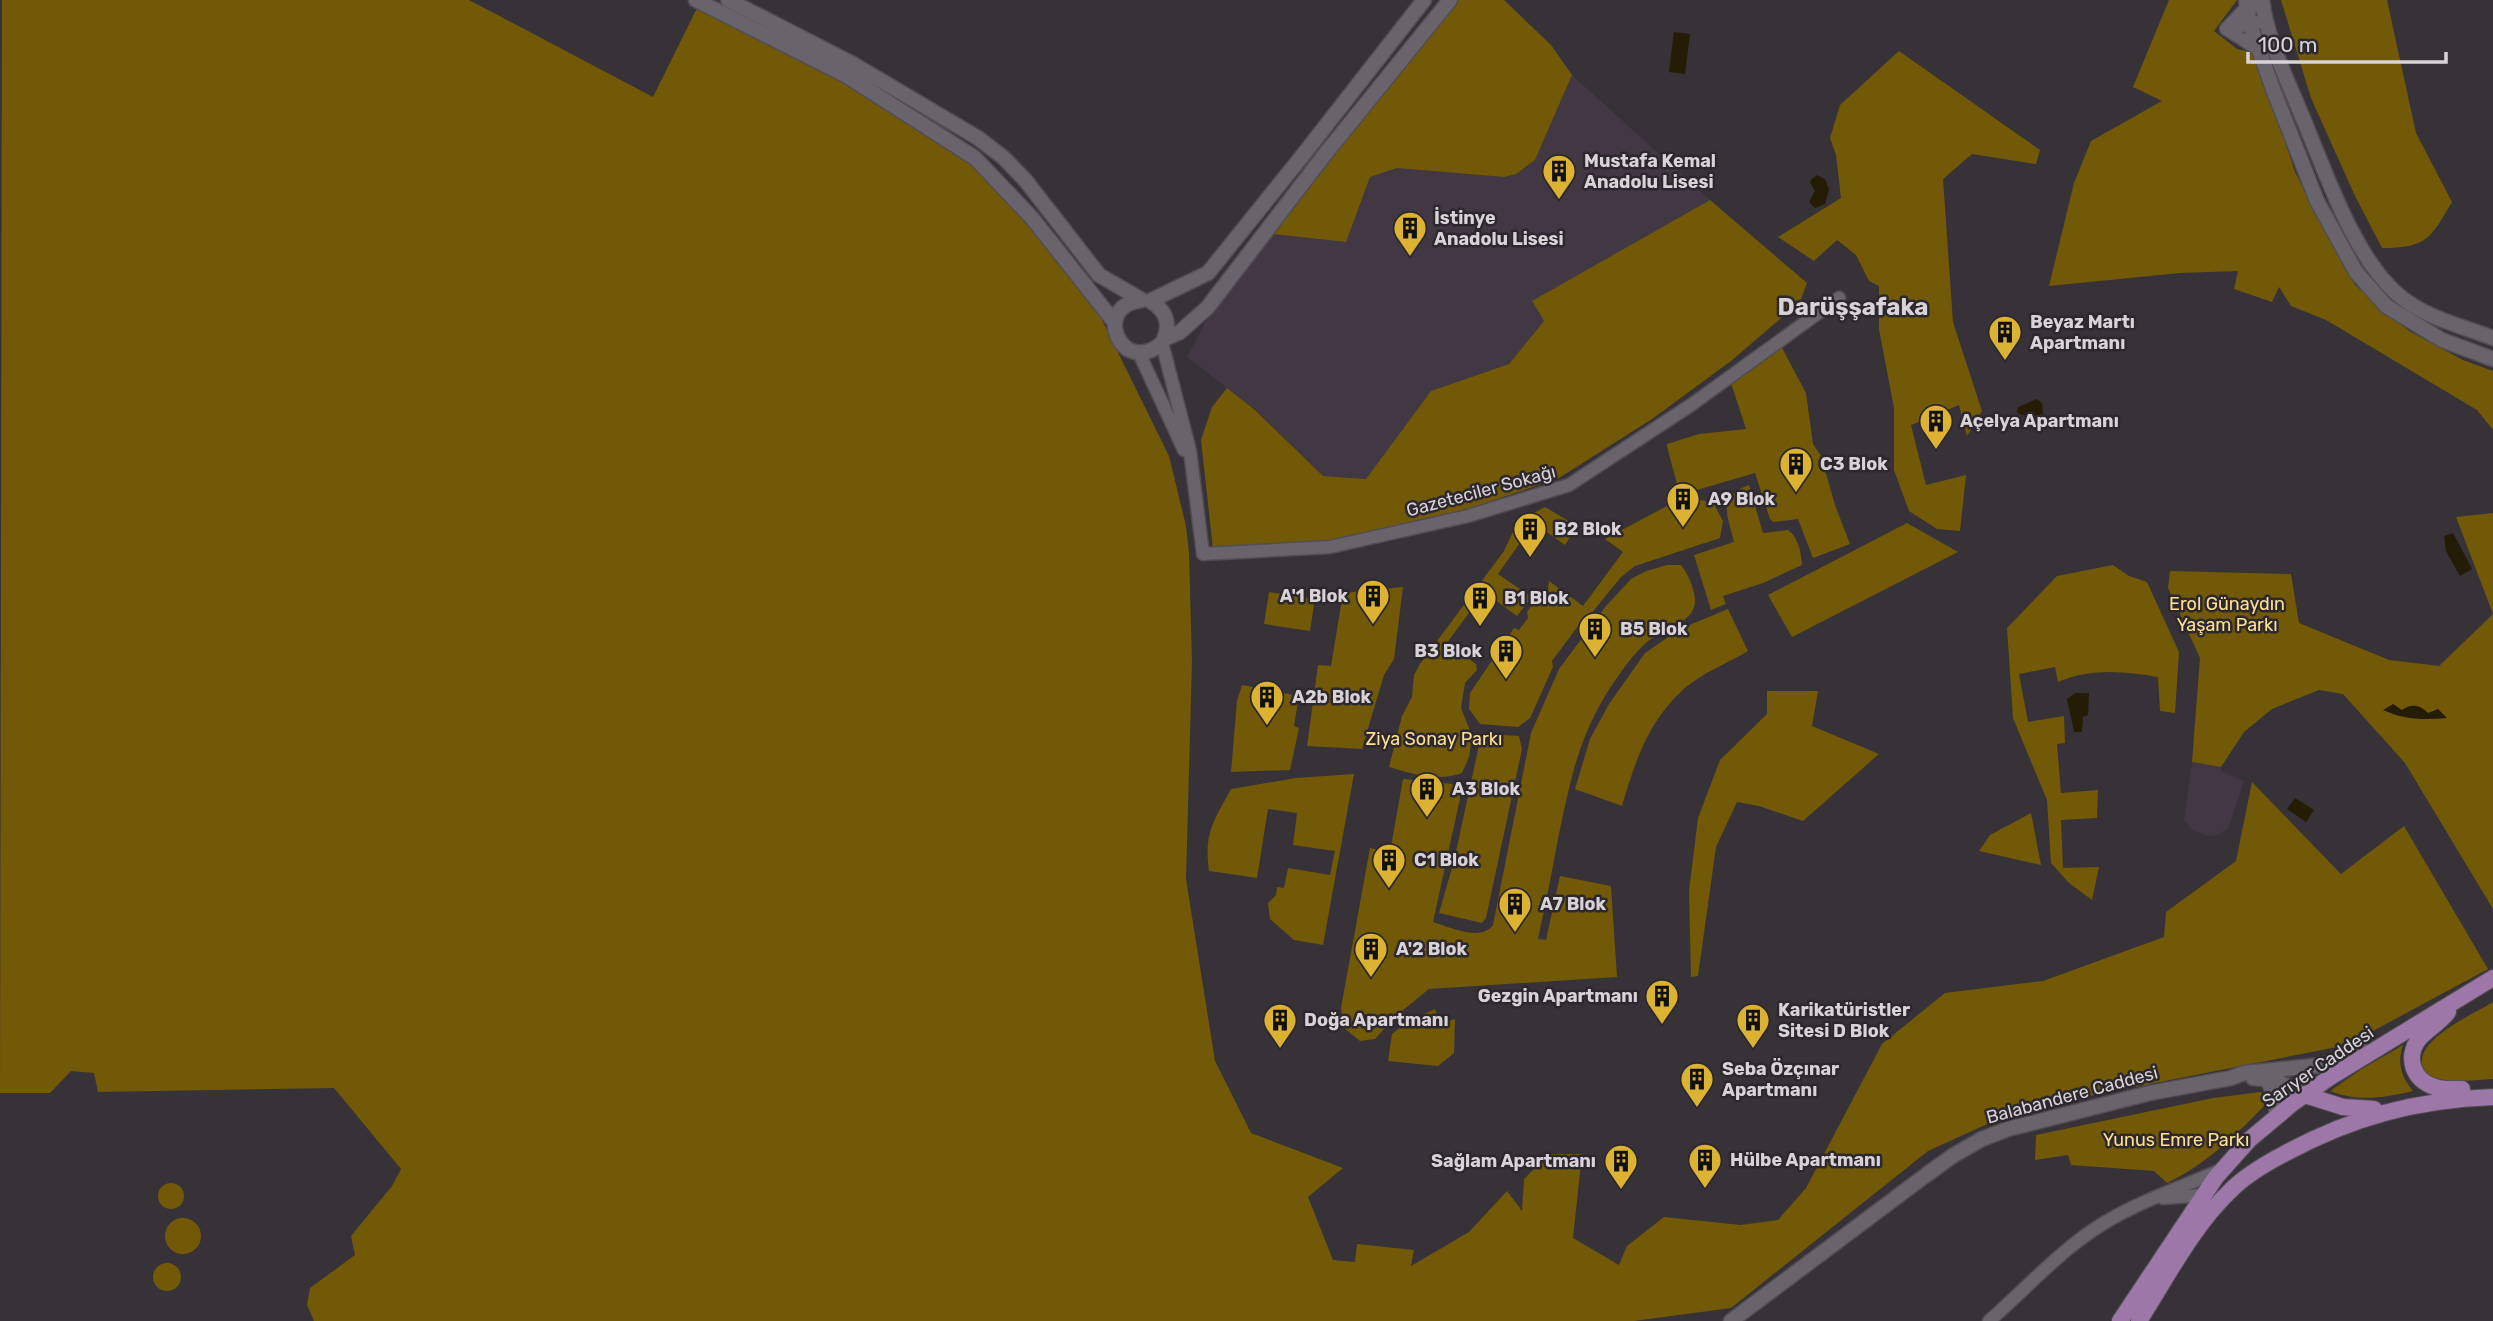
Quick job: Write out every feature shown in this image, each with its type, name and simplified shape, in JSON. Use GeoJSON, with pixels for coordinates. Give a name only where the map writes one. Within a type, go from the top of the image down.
{"type":"FeatureCollection","features":[{"type":"Feature","properties":{"kind":"main road"},"geometry":{"type":"LineString","coordinates":[[696,0],[808,49],[853,64],[967,131],[1004,158],[1026,181],[1099,275],[1157,305],[1168,327],[1163,341]]}},
{"type":"Feature","properties":{"kind":"main road"},"geometry":{"type":"LineString","coordinates":[[728,0],[975,158],[1032,218],[1115,323]]}},
{"type":"Feature","properties":{"kind":"main road"},"geometry":{"type":"LineString","coordinates":[[1424,0],[1208,273],[1146,301],[1127,304],[1116,316],[1118,340],[1123,346],[1139,353],[1148,352],[1180,332],[1208,307],[1326,153],[1450,0]]}},
{"type":"Feature","properties":{"kind":"main road"},"geometry":{"type":"LineString","coordinates":[[2262,2],[2265,21],[2323,165],[2346,219],[2369,261],[2396,293],[2426,315],[2493,338]]}},
{"type":"Feature","properties":{"kind":"main road"},"geometry":{"type":"LineString","coordinates":[[2246,4],[2259,50],[2317,201],[2356,272],[2386,306],[2442,340],[2493,359]]}},
{"type":"Feature","properties":{"kind":"main road","name":"Sarıyer Caddesi"},"geometry":{"type":"LineString","coordinates":[[2120,1321],[2203,1195],[2221,1170],[2249,1140],[2305,1095],[2493,978]]}},
{"type":"Feature","properties":{"kind":"main road"},"geometry":{"type":"LineString","coordinates":[[2458,999],[2444,1018],[2418,1040],[2412,1058],[2413,1067],[2425,1084],[2436,1088],[2471,1089],[2493,1094]]}},
{"type":"Feature","properties":{"kind":"main road"},"geometry":{"type":"LineString","coordinates":[[2231,1078],[2264,1069],[2322,1065],[2375,1050]]}},
{"type":"Feature","properties":{"kind":"main road"},"geometry":{"type":"LineString","coordinates":[[2231,1078],[2266,1078],[2285,1083],[2305,1095],[2357,1110],[2394,1109]]}},
{"type":"Feature","properties":{"kind":"main road","name":"Balabandere Caddesi"},"geometry":{"type":"LineString","coordinates":[[1731,1321],[1926,1175],[1982,1139],[2008,1129],[2079,1110],[2231,1078]]}},
{"type":"Feature","properties":{"kind":"main road"},"geometry":{"type":"LineString","coordinates":[[2266,1078],[2274,1093],[2277,1116]]}},
{"type":"Feature","properties":{"kind":"main road"},"geometry":{"type":"LineString","coordinates":[[2139,1321],[2212,1210],[2233,1187],[2267,1163],[2357,1120],[2394,1109],[2493,1094]]}},
{"type":"Feature","properties":{"kind":"main road"},"geometry":{"type":"LineString","coordinates":[[2203,1195],[2233,1187]]}},
{"type":"Feature","properties":{"kind":"street"},"geometry":{"type":"LineString","coordinates":[[2227,29],[2246,4],[2262,2]]}},
{"type":"Feature","properties":{"kind":"street"},"geometry":{"type":"LineString","coordinates":[[2227,29],[2265,21]]}},
{"type":"Feature","properties":{"kind":"street"},"geometry":{"type":"LineString","coordinates":[[2227,29],[2259,50]]}},
{"type":"Feature","properties":{"kind":"street","name":"Gazeteciler Sokağı"},"geometry":{"type":"LineString","coordinates":[[1190,464],[1203,554],[1330,547],[1468,516],[1569,485],[1692,405],[1839,298]]}},
{"type":"Feature","properties":{"kind":"street"},"geometry":{"type":"LineString","coordinates":[[1163,341],[1185,428],[1190,464]]}},
{"type":"Feature","properties":{"kind":"street"},"geometry":{"type":"LineString","coordinates":[[1139,353],[1190,464]]}},
{"type":"Feature","properties":{"kind":"street"},"geometry":{"type":"LineString","coordinates":[[1989,1321],[2067,1250],[2102,1224],[2138,1204],[2221,1170]]}},
{"type":"Feature","properties":{"kind":"street"},"geometry":{"type":"LineString","coordinates":[[2156,1198],[2203,1195]]}},
{"type":"Feature","properties":{"kind":"shaded area"},"geometry":{"type":"Polygon","coordinates":[[[1674,32],[1690,34],[1685,74],[1669,72],[1674,32]]]}},
{"type":"Feature","properties":{"kind":"shaded area"},"geometry":{"type":"Polygon","coordinates":[[[1572,75],[1710,200],[1533,301],[1544,321],[1509,364],[1431,391],[1366,479],[1323,476],[1256,410],[1187,357],[1212,310],[1273,234],[1345,242],[1370,177],[1398,168],[1504,177],[1516,174],[1535,160],[1572,75]]]}},
{"type":"Feature","properties":{"kind":"shaded area"},"geometry":{"type":"Polygon","coordinates":[[[1817,175],[1825,179],[1829,189],[1825,204],[1815,208],[1809,202],[1815,191],[1810,183],[1817,175]]]}},
{"type":"Feature","properties":{"kind":"shaded area"},"geometry":{"type":"Polygon","coordinates":[[[2037,399],[2042,403],[2043,414],[2021,415],[2017,412],[2018,407],[2037,399]]]}},
{"type":"Feature","properties":{"kind":"shaded area"},"geometry":{"type":"Polygon","coordinates":[[[2453,533],[2472,569],[2460,576],[2446,551],[2444,536],[2453,533]]]}},
{"type":"Feature","properties":{"kind":"shaded area"},"geometry":{"type":"Polygon","coordinates":[[[2075,693],[2089,693],[2088,715],[2083,717],[2082,732],[2074,732],[2067,699],[2075,693]]]}},
{"type":"Feature","properties":{"kind":"shaded area"},"geometry":{"type":"Polygon","coordinates":[[[2393,704],[2402,710],[2409,706],[2419,707],[2428,713],[2438,709],[2447,718],[2414,718],[2383,710],[2393,704]]]}},
{"type":"Feature","properties":{"kind":"shaded area"},"geometry":{"type":"Polygon","coordinates":[[[2192,762],[2221,767],[2221,771],[2244,781],[2228,829],[2216,835],[2207,836],[2193,830],[2184,820],[2192,762]]]}},
{"type":"Feature","properties":{"kind":"shaded area"},"geometry":{"type":"Polygon","coordinates":[[[2295,798],[2314,810],[2306,822],[2287,809],[2295,798]]]}},
{"type":"Feature","properties":{"kind":"green space"},"geometry":{"type":"Polygon","coordinates":[[[2,0],[469,0],[653,97],[698,6],[804,55],[975,158],[1030,221],[1099,314],[1169,456],[1186,526],[1189,553],[1192,661],[1186,879],[1215,1061],[1251,1133],[1343,1168],[1308,1197],[1333,1260],[1355,1262],[1357,1244],[1414,1250],[1411,1266],[1469,1232],[1507,1191],[1522,1211],[1524,1179],[1549,1154],[1582,1154],[1573,1238],[1619,1265],[1627,1246],[1664,1217],[1741,1225],[1778,1220],[1806,1188],[1882,1044],[1945,993],[2043,981],[2164,937],[2166,912],[2236,861],[2252,782],[2341,874],[2404,826],[2488,969],[2347,1045],[2018,1110],[1928,1151],[1731,1308],[1634,1321],[314,1321],[307,1305],[310,1288],[355,1255],[351,1236],[392,1186],[401,1169],[334,1088],[98,1092],[94,1073],[71,1071],[50,1093],[0,1093],[2,0]]]}},
{"type":"Feature","properties":{"kind":"green space"},"geometry":{"type":"Polygon","coordinates":[[[1458,0],[1504,0],[1551,45],[1572,75],[1535,160],[1516,174],[1504,177],[1397,168],[1370,177],[1346,242],[1273,234],[1351,123],[1458,0]]]}},
{"type":"Feature","properties":{"kind":"green space"},"geometry":{"type":"Polygon","coordinates":[[[2169,0],[2237,0],[2214,31],[2237,49],[2256,53],[2295,172],[2355,285],[2409,331],[2463,360],[2493,371],[2493,430],[2477,410],[2326,320],[2291,306],[2279,287],[2272,302],[2234,289],[2238,271],[2180,273],[2049,286],[2074,183],[2091,141],[2162,101],[2133,87],[2169,0]]]}},
{"type":"Feature","properties":{"kind":"green space"},"geometry":{"type":"Polygon","coordinates":[[[2281,0],[2387,0],[2416,133],[2452,202],[2426,239],[2409,246],[2382,248],[2355,196],[2311,98],[2281,0]]]}},
{"type":"Feature","properties":{"kind":"green space"},"geometry":{"type":"Polygon","coordinates":[[[1899,51],[2040,150],[2036,164],[1972,154],[1943,179],[1953,322],[1982,411],[1967,436],[1959,405],[1911,425],[1926,485],[1966,475],[1960,531],[1937,529],[1909,511],[1894,470],[1894,408],[1879,329],[1879,286],[1869,281],[1856,255],[1837,240],[1814,261],[1778,237],[1841,198],[1836,155],[1830,138],[1840,105],[1899,51]]]}},
{"type":"Feature","properties":{"kind":"green space"},"geometry":{"type":"Polygon","coordinates":[[[1710,200],[1807,283],[1800,302],[1731,361],[1652,419],[1559,478],[1465,510],[1340,540],[1213,549],[1201,440],[1212,407],[1227,388],[1255,410],[1323,476],[1366,479],[1431,391],[1509,364],[1544,321],[1532,301],[1710,200]]]}},
{"type":"Feature","properties":{"kind":"green space"},"geometry":{"type":"Polygon","coordinates":[[[1781,346],[1806,393],[1813,444],[1821,456],[1850,544],[1813,558],[1798,519],[1773,522],[1770,519],[1755,473],[1690,492],[1678,488],[1667,444],[1699,434],[1746,429],[1731,383],[1781,346]]]}},
{"type":"Feature","properties":{"kind":"green space"},"geometry":{"type":"Polygon","coordinates":[[[1749,485],[1763,533],[1788,530],[1792,533],[1797,541],[1802,565],[1763,583],[1723,596],[1726,604],[1711,610],[1694,555],[1734,542],[1727,516],[1728,501],[1732,495],[1749,485]]]}},
{"type":"Feature","properties":{"kind":"green space"},"geometry":{"type":"Polygon","coordinates":[[[1680,499],[1698,499],[1714,504],[1723,521],[1720,538],[1635,566],[1621,577],[1590,615],[1584,618],[1552,661],[1553,667],[1530,718],[1518,727],[1480,724],[1469,709],[1470,693],[1514,628],[1519,630],[1528,618],[1527,612],[1533,603],[1539,602],[1548,589],[1549,581],[1583,606],[1623,552],[1605,539],[1680,499]]]}},
{"type":"Feature","properties":{"kind":"green space","name":"Ziya Sonay Parkı"},"geometry":{"type":"Polygon","coordinates":[[[1545,507],[1577,526],[1565,545],[1534,523],[1498,574],[1532,597],[1517,616],[1484,592],[1447,643],[1476,664],[1477,670],[1465,683],[1461,708],[1472,736],[1469,757],[1462,773],[1435,777],[1389,767],[1402,716],[1412,697],[1414,675],[1420,664],[1504,551],[1518,521],[1545,507]]]}},
{"type":"Feature","properties":{"kind":"green space"},"geometry":{"type":"Polygon","coordinates":[[[2493,513],[2493,614],[2456,517],[2493,513]]]}},
{"type":"Feature","properties":{"kind":"green space"},"geometry":{"type":"Polygon","coordinates":[[[1907,523],[1958,552],[1792,637],[1768,595],[1907,523]]]}},
{"type":"Feature","properties":{"kind":"green space"},"geometry":{"type":"Polygon","coordinates":[[[1667,565],[1681,565],[1692,586],[1695,603],[1687,618],[1654,637],[1637,652],[1610,688],[1590,725],[1571,779],[1538,939],[1546,940],[1560,876],[1611,886],[1617,977],[1429,989],[1396,1016],[1375,1039],[1360,1041],[1344,1028],[1341,1008],[1370,848],[1390,852],[1403,779],[1452,784],[1461,794],[1433,922],[1464,932],[1487,930],[1493,925],[1531,733],[1559,669],[1606,606],[1631,579],[1667,565]]]}},
{"type":"Feature","properties":{"kind":"green space"},"geometry":{"type":"Polygon","coordinates":[[[2113,565],[2129,576],[2147,582],[2179,652],[2175,713],[2160,711],[2158,677],[2107,672],[2083,674],[2058,682],[2055,667],[2019,674],[2028,722],[2064,716],[2065,743],[2057,744],[2061,793],[2098,790],[2097,818],[2061,820],[2063,868],[2099,867],[2092,900],[2069,883],[2051,863],[2047,800],[2013,718],[2007,628],[2057,576],[2113,565]]]}},
{"type":"Feature","properties":{"kind":"green space","name":"Erol Günaydın Yaşam Parkı"},"geometry":{"type":"Polygon","coordinates":[[[2170,571],[2291,574],[2299,623],[2389,660],[2439,666],[2493,614],[2493,909],[2405,763],[2343,694],[2319,690],[2272,709],[2244,732],[2221,767],[2192,762],[2200,658],[2168,588],[2170,571]]]}},
{"type":"Feature","properties":{"kind":"green space"},"geometry":{"type":"Polygon","coordinates":[[[1403,587],[1394,659],[1384,675],[1362,749],[1307,746],[1318,665],[1331,666],[1343,593],[1403,587]]]}},
{"type":"Feature","properties":{"kind":"green space"},"geometry":{"type":"Polygon","coordinates":[[[1269,592],[1315,599],[1310,631],[1264,624],[1269,592]]]}},
{"type":"Feature","properties":{"kind":"green space"},"geometry":{"type":"Polygon","coordinates":[[[1728,609],[1748,651],[1686,687],[1662,713],[1638,757],[1622,806],[1575,789],[1590,739],[1609,704],[1645,653],[1680,629],[1728,609]]]}},
{"type":"Feature","properties":{"kind":"green space"},"geometry":{"type":"Polygon","coordinates":[[[1242,685],[1299,696],[1294,726],[1299,728],[1290,770],[1231,772],[1237,701],[1242,685]]]}},
{"type":"Feature","properties":{"kind":"green space"},"geometry":{"type":"Polygon","coordinates":[[[1767,691],[1818,691],[1812,726],[1879,754],[1803,821],[1759,806],[1737,802],[1716,847],[1698,976],[1691,977],[1689,891],[1698,818],[1720,760],[1767,714],[1767,691]]]}},
{"type":"Feature","properties":{"kind":"green space"},"geometry":{"type":"Polygon","coordinates":[[[1490,734],[1519,736],[1522,749],[1486,918],[1482,923],[1439,913],[1454,861],[1479,745],[1482,738],[1490,734]]]}},
{"type":"Feature","properties":{"kind":"green space"},"geometry":{"type":"Polygon","coordinates":[[[1354,774],[1323,945],[1294,940],[1270,919],[1268,903],[1276,895],[1277,887],[1284,888],[1288,868],[1330,875],[1335,851],[1293,845],[1297,813],[1268,809],[1257,878],[1209,871],[1208,847],[1211,828],[1231,789],[1296,778],[1354,774]]]}},
{"type":"Feature","properties":{"kind":"green space"},"geometry":{"type":"Polygon","coordinates":[[[2031,813],[2041,865],[1979,851],[1990,835],[2031,813]]]}},
{"type":"Feature","properties":{"kind":"green space"},"geometry":{"type":"Polygon","coordinates":[[[2493,1002],[2493,1079],[2447,1080],[2433,1077],[2423,1069],[2423,1055],[2437,1036],[2493,1002]]]}},
{"type":"Feature","properties":{"kind":"green space"},"geometry":{"type":"Polygon","coordinates":[[[1435,1009],[1440,1024],[1455,1019],[1454,1053],[1438,1066],[1388,1061],[1392,1034],[1408,1021],[1435,1009]]]}},
{"type":"Feature","properties":{"kind":"green space"},"geometry":{"type":"Polygon","coordinates":[[[2403,1045],[2401,1069],[2413,1091],[2371,1098],[2351,1097],[2330,1091],[2360,1070],[2403,1045]]]}},
{"type":"Feature","properties":{"kind":"green space","name":"Yunus Emre Parkı"},"geometry":{"type":"Polygon","coordinates":[[[2261,1092],[2267,1103],[2244,1126],[2208,1158],[2167,1183],[2154,1171],[2071,1165],[2068,1155],[2035,1160],[2036,1135],[2213,1098],[2261,1092]]]}},
{"type":"Feature","properties":{"kind":"green space"},"geometry":{"type":"Polygon","coordinates":[[[171,1183],[180,1187],[184,1196],[180,1205],[171,1209],[162,1205],[158,1196],[162,1187],[171,1183]]]}},
{"type":"Feature","properties":{"kind":"green space"},"geometry":{"type":"Polygon","coordinates":[[[183,1218],[196,1223],[201,1236],[196,1249],[183,1254],[170,1249],[165,1236],[170,1223],[183,1218]]]}},
{"type":"Feature","properties":{"kind":"green space"},"geometry":{"type":"Polygon","coordinates":[[[167,1263],[177,1267],[181,1277],[177,1287],[167,1291],[157,1287],[153,1277],[157,1267],[167,1263]]]}},
{"type":"Feature","properties":{"kind":"place","name":"Mustafa Kemal Anadolu Lisesi"},"geometry":{"type":"Point","coordinates":[1559,201]}},
{"type":"Feature","properties":{"kind":"place","name":"İstinye Anadolu Lisesi"},"geometry":{"type":"Point","coordinates":[1410,258]}},
{"type":"Feature","properties":{"kind":"place","name":"Beyaz Martı Apartmanı"},"geometry":{"type":"Point","coordinates":[2005,362]}},
{"type":"Feature","properties":{"kind":"place","name":"Açelya Apartmanı"},"geometry":{"type":"Point","coordinates":[1936,451]}},
{"type":"Feature","properties":{"kind":"place","name":"C3 Blok"},"geometry":{"type":"Point","coordinates":[1796,494]}},
{"type":"Feature","properties":{"kind":"place","name":"A9 Blok"},"geometry":{"type":"Point","coordinates":[1683,529]}},
{"type":"Feature","properties":{"kind":"place","name":"B2 Blok"},"geometry":{"type":"Point","coordinates":[1530,559]}},
{"type":"Feature","properties":{"kind":"place","name":"A'1 Blok"},"geometry":{"type":"Point","coordinates":[1373,626]}},
{"type":"Feature","properties":{"kind":"place","name":"B1 Blok"},"geometry":{"type":"Point","coordinates":[1480,628]}},
{"type":"Feature","properties":{"kind":"place","name":"B5 Blok"},"geometry":{"type":"Point","coordinates":[1595,659]}},
{"type":"Feature","properties":{"kind":"place","name":"B3 Blok"},"geometry":{"type":"Point","coordinates":[1506,681]}},
{"type":"Feature","properties":{"kind":"place","name":"A2b Blok"},"geometry":{"type":"Point","coordinates":[1267,727]}},
{"type":"Feature","properties":{"kind":"place","name":"A3 Blok"},"geometry":{"type":"Point","coordinates":[1427,819]}},
{"type":"Feature","properties":{"kind":"place","name":"C1 Blok"},"geometry":{"type":"Point","coordinates":[1389,890]}},
{"type":"Feature","properties":{"kind":"place","name":"A7 Blok"},"geometry":{"type":"Point","coordinates":[1515,934]}},
{"type":"Feature","properties":{"kind":"place","name":"A'2 Blok"},"geometry":{"type":"Point","coordinates":[1371,979]}},
{"type":"Feature","properties":{"kind":"place","name":"Gezgin Apartmanı"},"geometry":{"type":"Point","coordinates":[1662,1026]}},
{"type":"Feature","properties":{"kind":"place","name":"Doğa Apartmanı"},"geometry":{"type":"Point","coordinates":[1280,1050]}},
{"type":"Feature","properties":{"kind":"place","name":"Karikatüristler Sitesi D Blok"},"geometry":{"type":"Point","coordinates":[1753,1050]}},
{"type":"Feature","properties":{"kind":"place","name":"Seba Özçınar Apartmanı"},"geometry":{"type":"Point","coordinates":[1697,1109]}},
{"type":"Feature","properties":{"kind":"place","name":"Hülbe Apartmanı"},"geometry":{"type":"Point","coordinates":[1705,1190]}},
{"type":"Feature","properties":{"kind":"place","name":"Sağlam Apartmanı"},"geometry":{"type":"Point","coordinates":[1621,1191]}},
{"type":"Feature","properties":{"kind":"district","name":"Darüşşafaka"},"geometry":{"type":"Point","coordinates":[1853,307]}}]}
